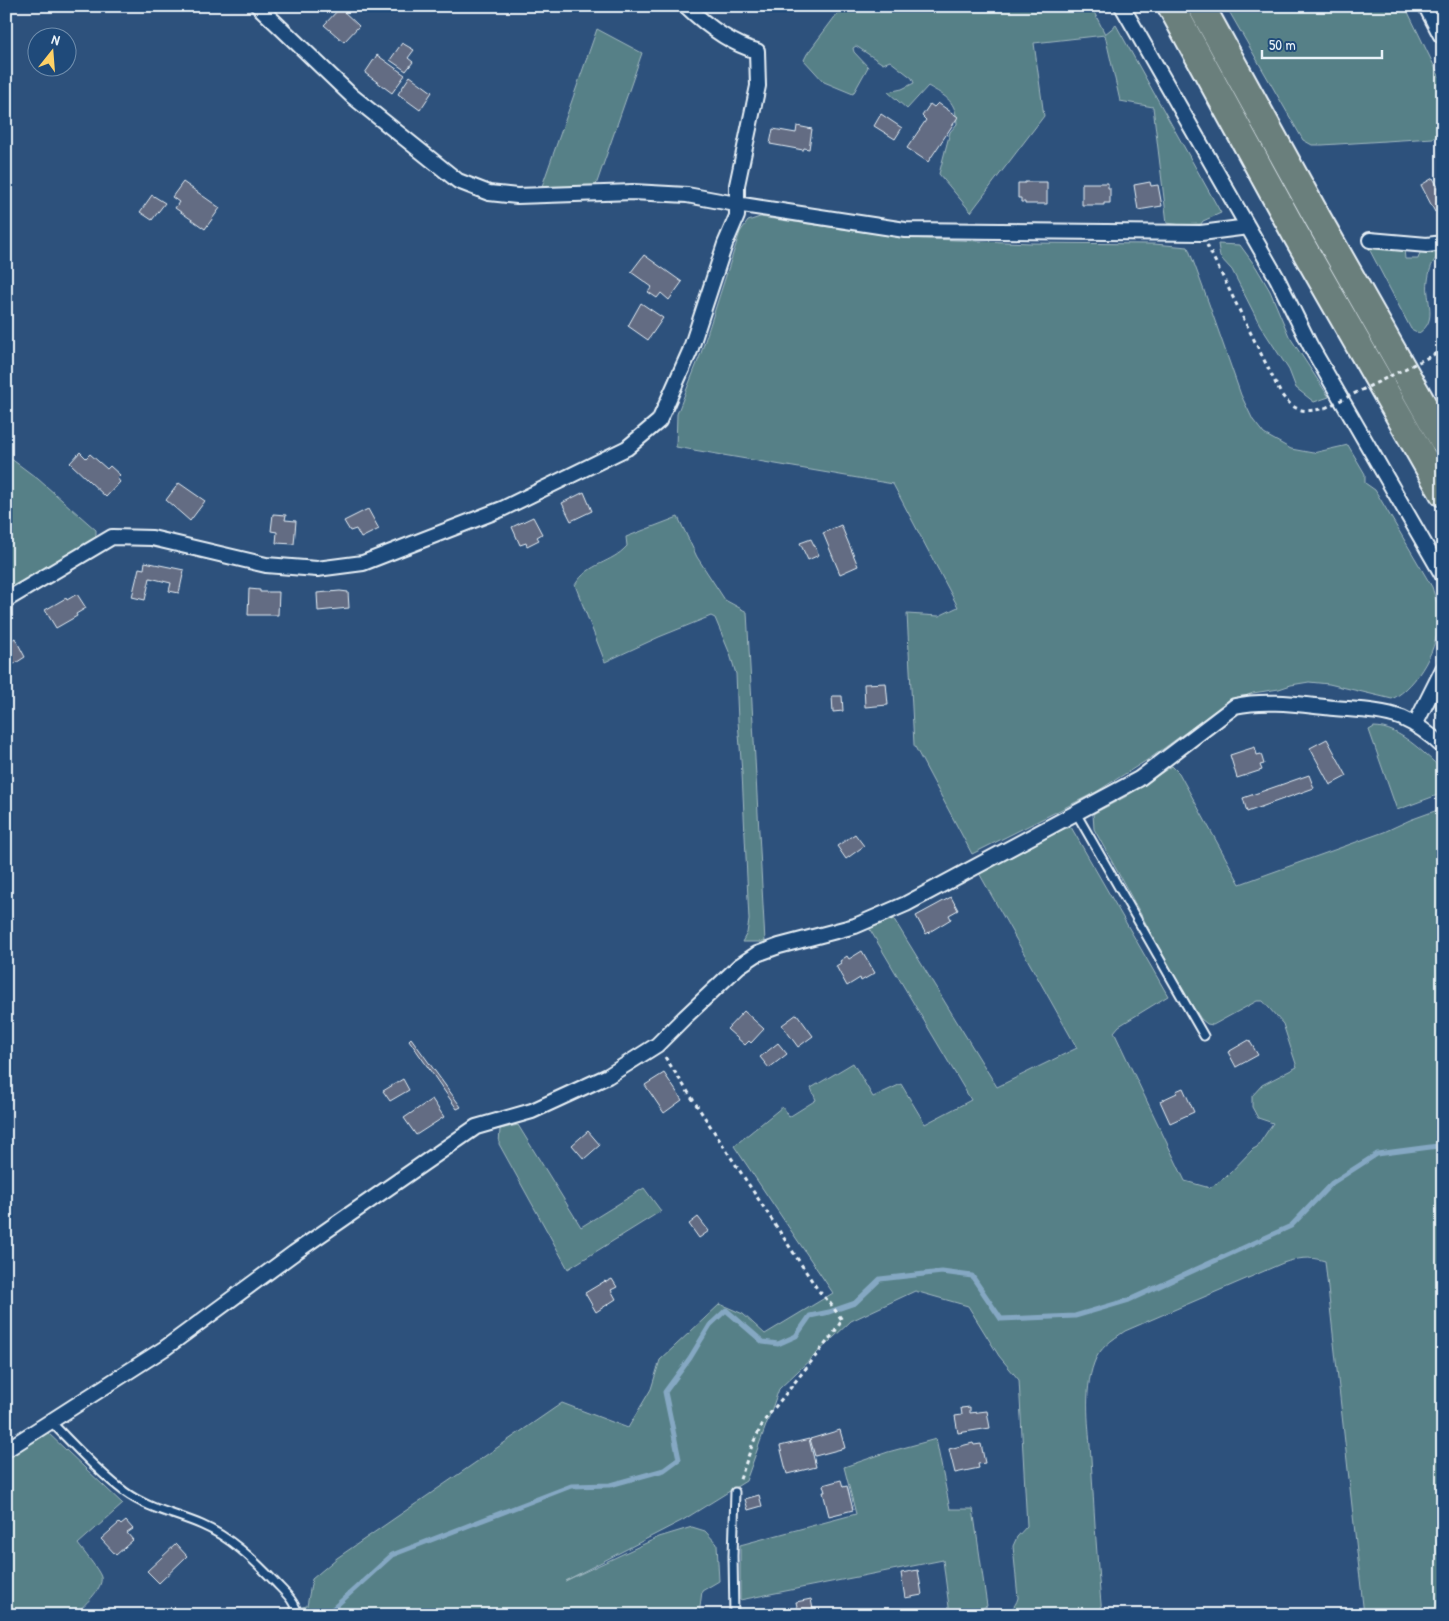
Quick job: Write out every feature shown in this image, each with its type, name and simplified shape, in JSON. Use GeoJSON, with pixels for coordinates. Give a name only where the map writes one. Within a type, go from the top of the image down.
{"type":"FeatureCollection","features":[{"type":"Feature","properties":{"kind":"highway"},"geometry":{"type":"LineString","coordinates":[[1171,6],[1300,241],[1443,493]]}},
{"type":"Feature","properties":{"kind":"highway"},"geometry":{"type":"LineString","coordinates":[[1201,6],[1443,440]]}},
{"type":"Feature","properties":{"kind":"main road"},"geometry":{"type":"LineString","coordinates":[[1429,6],[1443,33]]}},
{"type":"Feature","properties":{"kind":"street"},"geometry":{"type":"LineString","coordinates":[[258,6],[352,96],[458,181],[489,193],[517,196],[633,192],[687,194],[736,204],[905,230],[1201,233],[1248,227]]}},
{"type":"Feature","properties":{"kind":"street"},"geometry":{"type":"LineString","coordinates":[[6,600],[112,538],[152,538],[266,565],[317,569],[363,564],[502,509],[627,448],[659,421],[690,351],[725,244],[737,216],[737,185],[758,86],[757,51],[744,48],[722,35],[686,6]]}},
{"type":"Feature","properties":{"kind":"street"},"geometry":{"type":"LineString","coordinates":[[1122,6],[1277,278],[1310,345],[1443,576]]}},
{"type":"Feature","properties":{"kind":"street"},"geometry":{"type":"LineString","coordinates":[[1370,240],[1427,244],[1443,242]]}},
{"type":"Feature","properties":{"kind":"street"},"geometry":{"type":"LineString","coordinates":[[1415,725],[1443,669]]}},
{"type":"Feature","properties":{"kind":"street"},"geometry":{"type":"LineString","coordinates":[[6,1450],[165,1348],[294,1253],[476,1127],[532,1112],[608,1076],[657,1045],[739,966],[758,954],[779,946],[855,926],[906,904],[1139,780],[1235,706],[1287,704],[1376,711],[1403,719],[1415,725],[1443,747]]}},
{"type":"Feature","properties":{"kind":"lane"},"geometry":{"type":"LineString","coordinates":[[1076,813],[1204,1036]]}},
{"type":"Feature","properties":{"kind":"lane"},"geometry":{"type":"LineString","coordinates":[[50,1421],[85,1457],[124,1492],[139,1501],[204,1526],[224,1536],[277,1584],[292,1601],[297,1613]]}},
{"type":"Feature","properties":{"kind":"lane"},"geometry":{"type":"LineString","coordinates":[[734,1615],[735,1492]]}},
{"type":"Feature","properties":{"kind":"path"},"geometry":{"type":"LineString","coordinates":[[1201,233],[1281,394],[1289,405],[1300,410],[1312,411],[1325,408],[1443,349]]}},
{"type":"Feature","properties":{"kind":"path"},"geometry":{"type":"LineString","coordinates":[[657,1045],[818,1290],[842,1320],[834,1333],[764,1421],[753,1443],[735,1492]]}},
{"type":"Feature","properties":{"kind":"green space"},"geometry":{"type":"Polygon","coordinates":[[[843,6],[1091,6],[1105,34],[1116,25],[1221,213],[1203,221],[1201,224],[1182,225],[1167,223],[1153,107],[1120,101],[1105,35],[1034,43],[1044,116],[971,212],[939,174],[950,132],[957,124],[955,110],[949,100],[928,86],[907,109],[888,92],[902,89],[914,83],[912,78],[890,61],[883,64],[856,46],[853,48],[854,52],[868,67],[853,94],[824,82],[804,60],[843,6]]]}},
{"type":"Feature","properties":{"kind":"green space"},"geometry":{"type":"Polygon","coordinates":[[[1226,6],[1405,6],[1443,84],[1443,135],[1433,138],[1322,145],[1312,145],[1303,140],[1226,6]]]}},
{"type":"Feature","properties":{"kind":"green space"},"geometry":{"type":"Polygon","coordinates":[[[597,29],[642,53],[595,188],[541,189],[597,29]]]}},
{"type":"Feature","properties":{"kind":"green space"},"geometry":{"type":"Polygon","coordinates":[[[760,217],[906,238],[1030,243],[1154,244],[1188,247],[1241,395],[1253,420],[1264,434],[1291,449],[1313,453],[1348,445],[1365,474],[1365,483],[1375,490],[1432,587],[1437,602],[1438,629],[1431,653],[1418,675],[1410,685],[1392,699],[1329,684],[1309,682],[1253,693],[1223,705],[1152,757],[1096,792],[972,854],[914,745],[907,614],[939,616],[958,607],[893,484],[676,447],[677,414],[701,353],[740,232],[748,221],[760,217]]]}},
{"type":"Feature","properties":{"kind":"green space"},"geometry":{"type":"Polygon","coordinates":[[[1218,244],[1240,245],[1256,267],[1270,291],[1289,336],[1329,397],[1314,402],[1296,388],[1289,370],[1260,325],[1232,270],[1220,257],[1218,244]]]}},
{"type":"Feature","properties":{"kind":"green space"},"geometry":{"type":"Polygon","coordinates":[[[1367,245],[1404,249],[1405,259],[1418,259],[1421,250],[1443,249],[1434,260],[1430,269],[1428,288],[1430,316],[1425,328],[1419,333],[1411,329],[1367,245]]]}},
{"type":"Feature","properties":{"kind":"green space"},"geometry":{"type":"Polygon","coordinates":[[[6,455],[38,479],[96,530],[96,539],[6,592],[6,455]]]}},
{"type":"Feature","properties":{"kind":"green space"},"geometry":{"type":"Polygon","coordinates":[[[678,517],[697,557],[725,600],[747,612],[765,942],[742,942],[747,933],[749,920],[736,674],[715,618],[711,616],[605,662],[575,585],[593,567],[621,552],[627,546],[626,537],[678,517]]]}},
{"type":"Feature","properties":{"kind":"green space"},"geometry":{"type":"Polygon","coordinates":[[[1443,692],[1443,728],[1435,704],[1443,692]]]}},
{"type":"Feature","properties":{"kind":"green space"},"geometry":{"type":"Polygon","coordinates":[[[1374,727],[1384,728],[1402,736],[1442,769],[1443,793],[1397,810],[1369,730],[1374,727]]]}},
{"type":"Feature","properties":{"kind":"green space"},"geometry":{"type":"Polygon","coordinates":[[[1172,766],[1179,773],[1240,884],[1384,832],[1443,808],[1443,1615],[1364,1615],[1325,1261],[1309,1258],[1283,1263],[1125,1331],[1106,1345],[1096,1358],[1089,1386],[1088,1410],[1102,1615],[1001,1615],[1014,1606],[1018,1598],[1013,1546],[1017,1537],[1027,1526],[1019,1380],[999,1356],[968,1306],[915,1291],[851,1321],[779,1389],[746,1481],[683,1520],[565,1581],[659,1537],[692,1527],[705,1531],[717,1544],[719,1581],[702,1591],[699,1615],[261,1615],[307,1606],[312,1579],[337,1558],[562,1403],[628,1428],[651,1389],[660,1360],[720,1304],[743,1314],[765,1334],[833,1293],[734,1146],[782,1107],[789,1117],[816,1100],[811,1088],[853,1063],[873,1097],[901,1084],[925,1124],[971,1100],[869,928],[892,916],[997,1087],[1077,1048],[979,873],[1063,829],[1071,827],[1168,996],[1119,1026],[1114,1032],[1185,1181],[1210,1188],[1227,1176],[1257,1147],[1273,1123],[1258,1118],[1252,1107],[1252,1096],[1262,1085],[1297,1067],[1283,1024],[1263,1001],[1257,1001],[1213,1025],[1207,1024],[1201,1019],[1182,989],[1094,829],[1093,814],[1125,797],[1172,766]]]}},
{"type":"Feature","properties":{"kind":"green space"},"geometry":{"type":"Polygon","coordinates":[[[518,1125],[581,1227],[644,1188],[661,1211],[568,1269],[499,1144],[500,1129],[518,1125]]]}},
{"type":"Feature","properties":{"kind":"green space"},"geometry":{"type":"Polygon","coordinates":[[[47,1432],[123,1504],[78,1544],[101,1577],[99,1587],[92,1598],[74,1615],[6,1615],[6,1457],[47,1432]]]}},
{"type":"Feature","properties":{"kind":"green space"},"geometry":{"type":"Polygon","coordinates":[[[936,1439],[950,1509],[973,1509],[987,1606],[968,1615],[950,1615],[943,1560],[740,1600],[740,1545],[856,1514],[844,1467],[888,1452],[936,1439]]]}},
{"type":"Feature","properties":{"kind":"building"},"geometry":{"type":"Polygon","coordinates":[[[340,8],[359,26],[344,42],[324,25],[340,8]]]}},
{"type":"Feature","properties":{"kind":"building"},"geometry":{"type":"Polygon","coordinates":[[[402,43],[414,50],[408,58],[413,62],[406,71],[390,60],[402,43]]]}},
{"type":"Feature","properties":{"kind":"building"},"geometry":{"type":"Polygon","coordinates":[[[377,55],[405,75],[392,93],[365,73],[377,55]]]}},
{"type":"Feature","properties":{"kind":"building"},"geometry":{"type":"Polygon","coordinates":[[[410,76],[432,92],[420,110],[398,94],[410,76]]]}},
{"type":"Feature","properties":{"kind":"building"},"geometry":{"type":"Polygon","coordinates":[[[938,103],[958,117],[928,162],[907,148],[926,120],[922,116],[930,104],[934,107],[938,103]]]}},
{"type":"Feature","properties":{"kind":"building"},"geometry":{"type":"Polygon","coordinates":[[[881,114],[902,128],[895,139],[874,126],[881,114]]]}},
{"type":"Feature","properties":{"kind":"building"},"geometry":{"type":"Polygon","coordinates":[[[797,126],[812,129],[809,149],[804,148],[803,150],[770,144],[773,129],[796,133],[797,126]]]}},
{"type":"Feature","properties":{"kind":"building"},"geometry":{"type":"Polygon","coordinates":[[[1433,178],[1443,196],[1443,208],[1435,212],[1421,185],[1433,178]]]}},
{"type":"Feature","properties":{"kind":"building"},"geometry":{"type":"Polygon","coordinates":[[[183,182],[220,208],[205,229],[175,208],[179,202],[172,197],[183,182]]]}},
{"type":"Feature","properties":{"kind":"building"},"geometry":{"type":"Polygon","coordinates":[[[1047,182],[1047,204],[1025,204],[1025,202],[1021,202],[1021,198],[1018,198],[1018,183],[1047,182]]]}},
{"type":"Feature","properties":{"kind":"building"},"geometry":{"type":"Polygon","coordinates":[[[1150,182],[1151,186],[1158,185],[1162,206],[1138,210],[1134,185],[1150,182]]]}},
{"type":"Feature","properties":{"kind":"building"},"geometry":{"type":"Polygon","coordinates":[[[1082,183],[1108,183],[1110,203],[1104,203],[1104,205],[1082,205],[1082,183]]]}},
{"type":"Feature","properties":{"kind":"building"},"geometry":{"type":"Polygon","coordinates":[[[152,195],[165,203],[152,220],[140,212],[152,195]]]}},
{"type":"Feature","properties":{"kind":"building"},"geometry":{"type":"Polygon","coordinates":[[[644,255],[682,282],[669,300],[661,293],[657,298],[648,292],[652,287],[631,272],[644,255]]]}},
{"type":"Feature","properties":{"kind":"building"},"geometry":{"type":"Polygon","coordinates":[[[641,303],[663,318],[648,340],[628,326],[641,303]]]}},
{"type":"Feature","properties":{"kind":"building"},"geometry":{"type":"Polygon","coordinates":[[[80,452],[86,458],[90,454],[107,469],[110,466],[120,475],[117,478],[120,482],[106,497],[70,463],[80,452]]]}},
{"type":"Feature","properties":{"kind":"building"},"geometry":{"type":"Polygon","coordinates":[[[179,483],[205,501],[190,521],[166,500],[179,483]]]}},
{"type":"Feature","properties":{"kind":"building"},"geometry":{"type":"Polygon","coordinates":[[[584,492],[592,511],[571,521],[562,503],[584,492]]]}},
{"type":"Feature","properties":{"kind":"building"},"geometry":{"type":"Polygon","coordinates":[[[368,509],[379,529],[361,538],[356,529],[350,531],[344,521],[368,509]]]}},
{"type":"Feature","properties":{"kind":"building"},"geometry":{"type":"Polygon","coordinates":[[[273,514],[286,515],[285,520],[296,521],[294,544],[276,543],[277,532],[271,531],[273,514]]]}},
{"type":"Feature","properties":{"kind":"building"},"geometry":{"type":"Polygon","coordinates":[[[533,517],[542,534],[537,537],[539,540],[527,546],[526,543],[520,545],[512,527],[533,517]]]}},
{"type":"Feature","properties":{"kind":"building"},"geometry":{"type":"Polygon","coordinates":[[[841,525],[858,566],[840,574],[823,533],[841,525]]]}},
{"type":"Feature","properties":{"kind":"building"},"geometry":{"type":"Polygon","coordinates":[[[811,539],[819,555],[808,560],[800,543],[811,539]]]}},
{"type":"Feature","properties":{"kind":"building"},"geometry":{"type":"Polygon","coordinates":[[[145,562],[184,570],[179,593],[169,591],[171,583],[150,578],[145,600],[132,597],[139,568],[144,569],[145,562]]]}},
{"type":"Feature","properties":{"kind":"building"},"geometry":{"type":"Polygon","coordinates":[[[249,589],[260,590],[260,592],[279,592],[278,615],[248,615],[249,589]]]}},
{"type":"Feature","properties":{"kind":"building"},"geometry":{"type":"Polygon","coordinates":[[[348,592],[349,608],[318,611],[317,593],[348,592]]]}},
{"type":"Feature","properties":{"kind":"building"},"geometry":{"type":"Polygon","coordinates":[[[77,594],[86,608],[76,614],[77,616],[56,628],[45,610],[77,594]]]}},
{"type":"Feature","properties":{"kind":"building"},"geometry":{"type":"Polygon","coordinates":[[[15,638],[25,657],[11,666],[9,663],[6,664],[6,643],[15,638]]]}},
{"type":"Feature","properties":{"kind":"building"},"geometry":{"type":"Polygon","coordinates":[[[886,683],[888,705],[865,707],[864,684],[886,683]]]}},
{"type":"Feature","properties":{"kind":"building"},"geometry":{"type":"Polygon","coordinates":[[[832,696],[842,696],[843,711],[833,712],[832,696]]]}},
{"type":"Feature","properties":{"kind":"building"},"geometry":{"type":"Polygon","coordinates":[[[1327,739],[1347,776],[1330,785],[1310,748],[1327,739]]]}},
{"type":"Feature","properties":{"kind":"building"},"geometry":{"type":"Polygon","coordinates":[[[1255,747],[1257,755],[1261,754],[1264,764],[1260,765],[1262,770],[1237,778],[1230,755],[1255,747]]]}},
{"type":"Feature","properties":{"kind":"building"},"geometry":{"type":"Polygon","coordinates":[[[1309,775],[1314,788],[1247,812],[1243,798],[1309,775]]]}},
{"type":"Feature","properties":{"kind":"building"},"geometry":{"type":"Polygon","coordinates":[[[855,834],[864,846],[846,859],[837,846],[855,834]]]}},
{"type":"Feature","properties":{"kind":"building"},"geometry":{"type":"Polygon","coordinates":[[[951,897],[958,910],[949,915],[951,919],[926,934],[916,916],[951,897]]]}},
{"type":"Feature","properties":{"kind":"building"},"geometry":{"type":"Polygon","coordinates":[[[862,951],[875,973],[861,981],[860,978],[847,986],[836,966],[847,956],[849,959],[862,951]]]}},
{"type":"Feature","properties":{"kind":"building"},"geometry":{"type":"Polygon","coordinates":[[[744,1011],[764,1029],[751,1043],[749,1041],[745,1045],[727,1029],[744,1011]]]}},
{"type":"Feature","properties":{"kind":"building"},"geometry":{"type":"Polygon","coordinates":[[[797,1014],[813,1036],[798,1047],[782,1025],[797,1014]]]}},
{"type":"Feature","properties":{"kind":"building"},"geometry":{"type":"Polygon","coordinates":[[[411,1038],[461,1107],[457,1109],[409,1040],[411,1038]]]}},
{"type":"Feature","properties":{"kind":"building"},"geometry":{"type":"Polygon","coordinates":[[[1249,1040],[1258,1055],[1236,1067],[1228,1052],[1249,1040]]]}},
{"type":"Feature","properties":{"kind":"building"},"geometry":{"type":"Polygon","coordinates":[[[778,1043],[787,1054],[769,1068],[760,1057],[778,1043]]]}},
{"type":"Feature","properties":{"kind":"building"},"geometry":{"type":"Polygon","coordinates":[[[664,1073],[682,1100],[664,1113],[645,1085],[664,1073]]]}},
{"type":"Feature","properties":{"kind":"building"},"geometry":{"type":"Polygon","coordinates":[[[403,1079],[409,1090],[390,1101],[383,1091],[403,1079]]]}},
{"type":"Feature","properties":{"kind":"building"},"geometry":{"type":"Polygon","coordinates":[[[1183,1088],[1194,1112],[1170,1123],[1160,1101],[1183,1088]]]}},
{"type":"Feature","properties":{"kind":"building"},"geometry":{"type":"Polygon","coordinates":[[[432,1099],[444,1117],[416,1135],[404,1118],[432,1099]]]}},
{"type":"Feature","properties":{"kind":"building"},"geometry":{"type":"Polygon","coordinates":[[[588,1131],[600,1145],[584,1159],[572,1145],[588,1131]]]}},
{"type":"Feature","properties":{"kind":"building"},"geometry":{"type":"Polygon","coordinates":[[[698,1217],[709,1231],[699,1238],[689,1224],[698,1217]]]}},
{"type":"Feature","properties":{"kind":"building"},"geometry":{"type":"Polygon","coordinates":[[[612,1279],[617,1287],[611,1290],[616,1299],[596,1312],[585,1293],[612,1279]]]}},
{"type":"Feature","properties":{"kind":"building"},"geometry":{"type":"Polygon","coordinates":[[[970,1407],[970,1413],[987,1411],[990,1428],[958,1433],[955,1416],[962,1415],[961,1408],[970,1407]]]}},
{"type":"Feature","properties":{"kind":"building"},"geometry":{"type":"Polygon","coordinates":[[[840,1430],[845,1448],[815,1456],[810,1439],[840,1430]]]}},
{"type":"Feature","properties":{"kind":"building"},"geometry":{"type":"Polygon","coordinates":[[[809,1439],[816,1467],[787,1474],[780,1446],[809,1439]]]}},
{"type":"Feature","properties":{"kind":"building"},"geometry":{"type":"Polygon","coordinates":[[[973,1443],[974,1445],[981,1444],[985,1463],[978,1464],[979,1468],[955,1473],[949,1449],[973,1443]]]}},
{"type":"Feature","properties":{"kind":"building"},"geometry":{"type":"Polygon","coordinates":[[[841,1480],[843,1487],[847,1486],[853,1510],[829,1516],[823,1485],[841,1480]]]}},
{"type":"Feature","properties":{"kind":"building"},"geometry":{"type":"Polygon","coordinates":[[[759,1495],[762,1506],[748,1510],[745,1499],[759,1495]]]}},
{"type":"Feature","properties":{"kind":"building"},"geometry":{"type":"Polygon","coordinates":[[[126,1521],[133,1529],[127,1533],[133,1540],[116,1555],[101,1539],[119,1523],[121,1525],[126,1521]]]}},
{"type":"Feature","properties":{"kind":"building"},"geometry":{"type":"Polygon","coordinates":[[[176,1544],[187,1556],[159,1583],[147,1571],[176,1544]]]}},
{"type":"Feature","properties":{"kind":"building"},"geometry":{"type":"Polygon","coordinates":[[[918,1570],[922,1595],[905,1598],[901,1573],[918,1570]]]}},
{"type":"Feature","properties":{"kind":"building"},"geometry":{"type":"Polygon","coordinates":[[[811,1599],[814,1615],[793,1615],[792,1613],[798,1611],[796,1602],[811,1599]]]}},
{"type":"Feature","properties":{"kind":"waterway"},"geometry":{"type":"LineString","coordinates":[[326,1615],[392,1555],[571,1486],[610,1485],[664,1470],[679,1459],[665,1392],[690,1358],[710,1325],[726,1310],[763,1342],[778,1344],[796,1336],[810,1316],[855,1303],[880,1279],[942,1272],[972,1276],[1001,1319],[1075,1316],[1129,1300],[1291,1226],[1332,1183],[1377,1154],[1438,1146],[1443,1142]]}}]}
